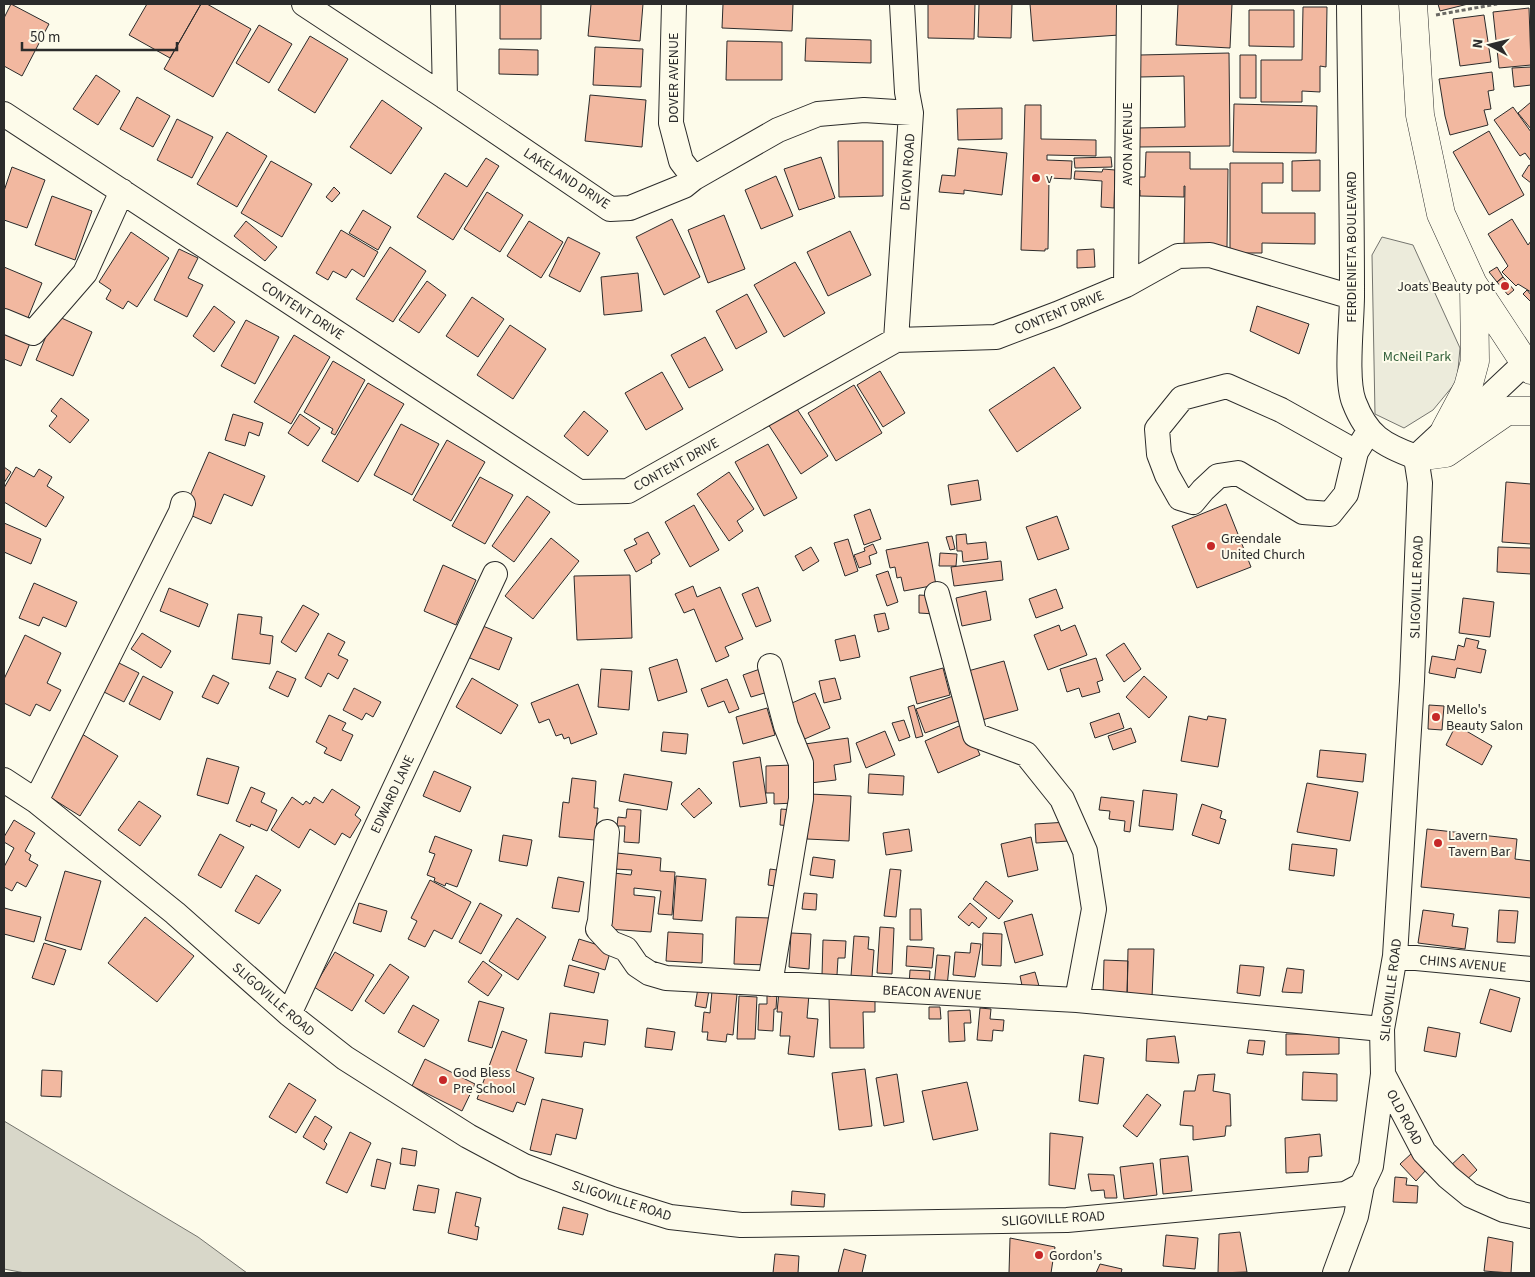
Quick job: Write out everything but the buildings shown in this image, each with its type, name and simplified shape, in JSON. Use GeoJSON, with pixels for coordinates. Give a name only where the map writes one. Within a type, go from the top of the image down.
{"type":"FeatureCollection","features":[{"type":"Feature","properties":{"kind":"main road"},"geometry":{"type":"LineString","coordinates":[[1413,11],[1420,115],[1442,214],[1474,284],[1528,366]]}},
{"type":"Feature","properties":{"kind":"main road"},"geometry":{"type":"LineString","coordinates":[[1445,430],[1468,387],[1476,361],[1474,284]]}},
{"type":"Feature","properties":{"kind":"main road"},"geometry":{"type":"LineString","coordinates":[[1416,457],[1446,453],[1507,411],[1531,411]]}},
{"type":"Feature","properties":{"kind":"street","name":"LAKELAND DRIVE"},"geometry":{"type":"LineString","coordinates":[[304,4],[445,96],[610,209],[630,208],[684,186],[694,178],[778,130],[818,114],[864,110],[911,113]]}},
{"type":"Feature","properties":{"kind":"street"},"geometry":{"type":"LineString","coordinates":[[444,4],[445,96]]}},
{"type":"Feature","properties":{"kind":"street","name":"DOVER AVENUE"},"geometry":{"type":"LineString","coordinates":[[674,4],[671,123],[681,160],[694,178]]}},
{"type":"Feature","properties":{"kind":"street","name":"DEVON ROAD"},"geometry":{"type":"LineString","coordinates":[[896,340],[911,113],[907,92],[902,4]]}},
{"type":"Feature","properties":{"kind":"street","name":"AVON AVENUE"},"geometry":{"type":"LineString","coordinates":[[1126,285],[1128,4]]}},
{"type":"Feature","properties":{"kind":"street","name":"FERDIENIETA BOULEVARD"},"geometry":{"type":"LineString","coordinates":[[1349,4],[1352,297],[1350,376],[1353,400],[1362,421],[1369,431],[1390,448],[1416,457]]}},
{"type":"Feature","properties":{"kind":"street","name":"CONTENT DRIVE"},"geometry":{"type":"LineString","coordinates":[[4,114],[579,492],[628,492],[896,340],[996,337],[1126,285],[1178,256],[1210,255],[1352,297]]}},
{"type":"Feature","properties":{"kind":"street"},"geometry":{"type":"LineString","coordinates":[[4,321],[33,333],[85,273],[122,191]]}},
{"type":"Feature","properties":{"kind":"street"},"geometry":{"type":"LineString","coordinates":[[1416,457],[1445,430],[1528,366]]}},
{"type":"Feature","properties":{"kind":"street"},"geometry":{"type":"LineString","coordinates":[[1356,452],[1281,410],[1227,386],[1182,398],[1157,429],[1159,454],[1167,475],[1180,498],[1193,502],[1218,476],[1238,473],[1303,512],[1330,514],[1346,494],[1356,452],[1369,431]]}},
{"type":"Feature","properties":{"kind":"street","name":"SLIGOVILLE ROAD"},"geometry":{"type":"LineString","coordinates":[[4,780],[36,801],[175,913],[289,1014],[345,1058],[468,1136],[524,1166],[612,1199],[670,1217],[741,1226],[1067,1220],[1345,1194],[1362,1185],[1371,1166],[1383,1074],[1382,1029],[1396,956],[1412,681],[1420,483],[1416,457]]}},
{"type":"Feature","properties":{"kind":"street"},"geometry":{"type":"LineString","coordinates":[[36,801],[181,512],[183,504]]}},
{"type":"Feature","properties":{"kind":"street","name":"EDWARD LANE"},"geometry":{"type":"LineString","coordinates":[[289,1014],[495,574]]}},
{"type":"Feature","properties":{"kind":"street"},"geometry":{"type":"LineString","coordinates":[[937,594],[975,735],[1026,754],[1062,799],[1085,851],[1094,908],[1077,1000]]}},
{"type":"Feature","properties":{"kind":"street"},"geometry":{"type":"LineString","coordinates":[[770,666],[786,726],[801,763],[801,799],[770,984]]}},
{"type":"Feature","properties":{"kind":"street","name":"BEACON AVENUE"},"geometry":{"type":"LineString","coordinates":[[607,832],[598,929],[611,943],[626,950],[637,965],[649,973],[666,978],[1077,1000],[1382,1029]]}},
{"type":"Feature","properties":{"kind":"street","name":"CHINS AVENUE"},"geometry":{"type":"LineString","coordinates":[[1396,956],[1531,969]]}},
{"type":"Feature","properties":{"kind":"street","name":"OLD ROAD"},"geometry":{"type":"LineString","coordinates":[[1383,1074],[1424,1152],[1448,1177],[1470,1195],[1504,1210],[1531,1216]]}},
{"type":"Feature","properties":{"kind":"street"},"geometry":{"type":"LineString","coordinates":[[1335,1273],[1356,1216],[1362,1185]]}},
{"type":"Feature","properties":{"kind":"path"},"geometry":{"type":"LineString","coordinates":[[1413,11],[1497,4]]}},
{"type":"Feature","properties":{"kind":"green space","name":"McNeil Park"},"geometry":{"type":"Polygon","coordinates":[[[1382,237],[1413,245],[1460,348],[1457,381],[1433,410],[1404,428],[1375,414],[1372,255],[1382,237]]]}},
{"type":"Feature","properties":{"kind":"shaded area"},"geometry":{"type":"Polygon","coordinates":[[[4,1121],[198,1237],[247,1273],[25,1273],[4,1269],[4,1121]]]}},
{"type":"Feature","properties":{"kind":"place","name":"v"},"geometry":{"type":"Point","coordinates":[1036,178]}},
{"type":"Feature","properties":{"kind":"place","name":"Joats Beauty pot"},"geometry":{"type":"Point","coordinates":[1505,286]}},
{"type":"Feature","properties":{"kind":"place","name":"Greendale United Church"},"geometry":{"type":"Point","coordinates":[1211,546]}},
{"type":"Feature","properties":{"kind":"place","name":"Mello's Beauty Salon"},"geometry":{"type":"Point","coordinates":[1436,717]}},
{"type":"Feature","properties":{"kind":"place","name":"Lavern Tavern Bar"},"geometry":{"type":"Point","coordinates":[1438,843]}},
{"type":"Feature","properties":{"kind":"place","name":"God Bless Pre School"},"geometry":{"type":"Point","coordinates":[443,1080]}},
{"type":"Feature","properties":{"kind":"place","name":"Gordon's"},"geometry":{"type":"Point","coordinates":[1039,1255]}}]}
